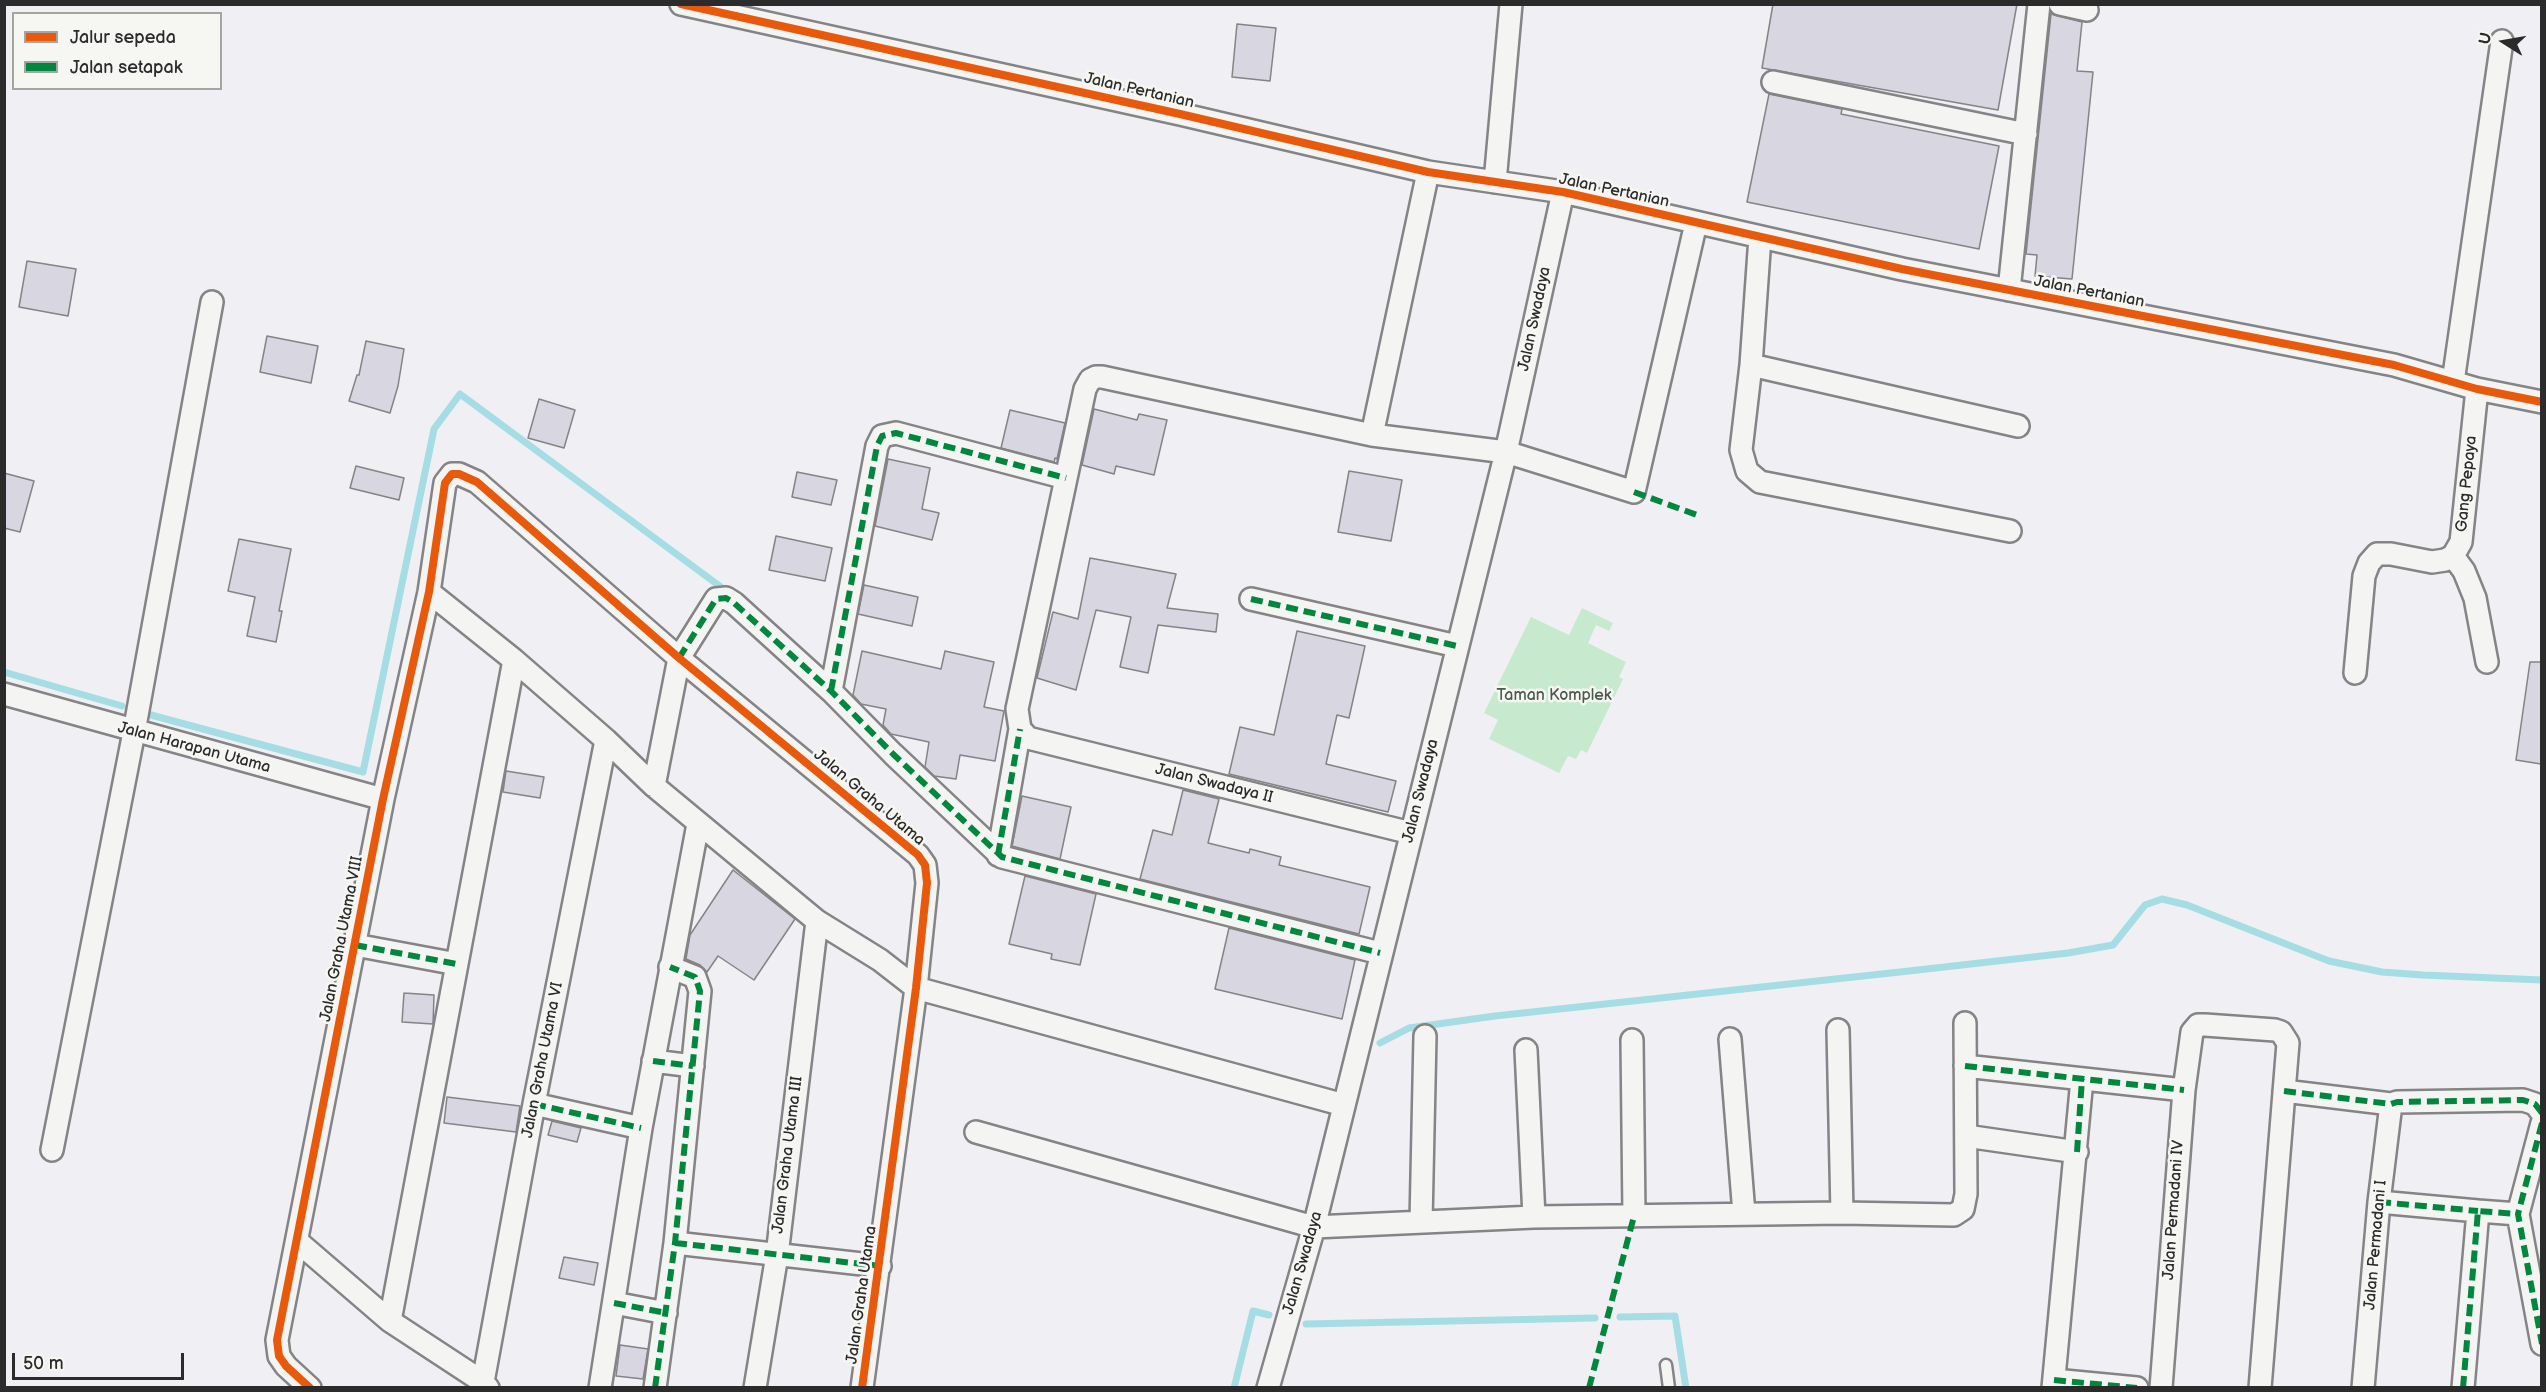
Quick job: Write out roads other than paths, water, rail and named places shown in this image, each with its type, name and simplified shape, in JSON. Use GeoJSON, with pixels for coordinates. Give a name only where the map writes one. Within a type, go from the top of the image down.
{"type":"FeatureCollection","features":[{"type":"Feature","properties":{"kind":"street","name":"Jalan Pertanian"},"geometry":{"type":"LineString","coordinates":[[681,4],[1180,114],[1428,172],[1563,192],[2009,290],[2394,365],[2477,389],[2541,402]]}},
{"type":"Feature","properties":{"kind":"street"},"geometry":{"type":"LineString","coordinates":[[1495,182],[1511,4]]}},
{"type":"Feature","properties":{"kind":"street"},"geometry":{"type":"LineString","coordinates":[[2009,290],[2039,4]]}},
{"type":"Feature","properties":{"kind":"street"},"geometry":{"type":"LineString","coordinates":[[2060,4],[2087,10]]}},
{"type":"Feature","properties":{"kind":"street"},"geometry":{"type":"LineString","coordinates":[[2452,382],[2502,41]]}},
{"type":"Feature","properties":{"kind":"street"},"geometry":{"type":"LineString","coordinates":[[1773,82],[2026,134]]}},
{"type":"Feature","properties":{"kind":"street"},"geometry":{"type":"LineString","coordinates":[[1372,435],[1428,172]]}},
{"type":"Feature","properties":{"kind":"street","name":"Jalan Swadaya"},"geometry":{"type":"LineString","coordinates":[[1268,1388],[1314,1227],[1380,953],[1506,452],[1563,192]]}},
{"type":"Feature","properties":{"kind":"street"},"geometry":{"type":"LineString","coordinates":[[998,855],[1020,729],[1017,709],[1085,389],[1090,380],[1096,377],[1372,435],[1506,452],[1634,492],[1696,223]]}},
{"type":"Feature","properties":{"kind":"street"},"geometry":{"type":"LineString","coordinates":[[1760,237],[1741,450],[1747,471],[1755,479],[2010,531]]}},
{"type":"Feature","properties":{"kind":"street"},"geometry":{"type":"LineString","coordinates":[[52,1150],[134,732],[212,302]]}},
{"type":"Feature","properties":{"kind":"street"},"geometry":{"type":"LineString","coordinates":[[1750,365],[2018,426]]}},
{"type":"Feature","properties":{"kind":"street","name":"Gang Pepaya"},"geometry":{"type":"LineString","coordinates":[[2355,673],[2364,576],[2369,563],[2377,554],[2391,554],[2432,562],[2445,561],[2453,556],[2461,542],[2477,389]]}},
{"type":"Feature","properties":{"kind":"street"},"geometry":{"type":"LineString","coordinates":[[831,691],[876,446],[882,436],[896,433],[1066,478]]}},
{"type":"Feature","properties":{"kind":"street","name":"Jalan Graha Utama"},"geometry":{"type":"LineString","coordinates":[[445,483],[452,474],[459,474],[477,482],[679,658],[918,855],[925,865],[927,883],[916,988],[862,1388]]}},
{"type":"Feature","properties":{"kind":"street","name":"Jalan Graha Utama VIII"},"geometry":{"type":"LineString","coordinates":[[310,1388],[286,1366],[279,1356],[276,1340],[383,800],[429,592],[445,483]]}},
{"type":"Feature","properties":{"kind":"street"},"geometry":{"type":"LineString","coordinates":[[2453,556],[2464,571],[2475,598],[2487,663]]}},
{"type":"Feature","properties":{"kind":"street"},"geometry":{"type":"LineString","coordinates":[[429,592],[606,740],[698,824],[817,921],[880,960],[916,988],[1344,1105]]}},
{"type":"Feature","properties":{"kind":"street"},"geometry":{"type":"LineString","coordinates":[[654,786],[679,658],[711,605],[726,598],[831,691],[998,855],[1380,953]]}},
{"type":"Feature","properties":{"kind":"street"},"geometry":{"type":"LineString","coordinates":[[1251,599],[1458,646]]}},
{"type":"Feature","properties":{"kind":"street"},"geometry":{"type":"LineString","coordinates":[[390,1321],[513,660]]}},
{"type":"Feature","properties":{"kind":"street","name":"Jalan Harapan Utama"},"geometry":{"type":"LineString","coordinates":[[4,694],[383,800]]}},
{"type":"Feature","properties":{"kind":"street","name":"Jalan Swadaya II"},"geometry":{"type":"LineString","coordinates":[[1020,729],[1028,738],[1411,833]]}},
{"type":"Feature","properties":{"kind":"street","name":"Jalan Graha Utama VI"},"geometry":{"type":"LineString","coordinates":[[486,1385],[534,1104],[606,740]]}},
{"type":"Feature","properties":{"kind":"street"},"geometry":{"type":"LineString","coordinates":[[600,1388],[641,1128],[698,824]]}},
{"type":"Feature","properties":{"kind":"street","name":"Jalan Graha Utama III"},"geometry":{"type":"LineString","coordinates":[[755,1388],[777,1255],[817,921]]}},
{"type":"Feature","properties":{"kind":"street"},"geometry":{"type":"LineString","coordinates":[[355,945],[457,964]]}},
{"type":"Feature","properties":{"kind":"street"},"geometry":{"type":"LineString","coordinates":[[655,1388],[675,1243],[700,991],[694,977],[670,967]]}},
{"type":"Feature","properties":{"kind":"street"},"geometry":{"type":"LineString","coordinates":[[976,1132],[1314,1227],[1534,1217],[1842,1213],[1954,1215],[1963,1209],[1966,1194],[1965,1023]]}},
{"type":"Feature","properties":{"kind":"street","name":"Jalan Permadani IV"},"geometry":{"type":"LineString","coordinates":[[2161,1388],[2184,1090],[2192,1032],[2198,1025],[2205,1025],[2281,1032],[2288,1043],[2284,1091]]}},
{"type":"Feature","properties":{"kind":"street"},"geometry":{"type":"LineString","coordinates":[[1838,1030],[1842,1213]]}},
{"type":"Feature","properties":{"kind":"street"},"geometry":{"type":"LineString","coordinates":[[1421,1222],[1425,1036]]}},
{"type":"Feature","properties":{"kind":"street"},"geometry":{"type":"LineString","coordinates":[[1730,1039],[1744,1214]]}},
{"type":"Feature","properties":{"kind":"street"},"geometry":{"type":"LineString","coordinates":[[1632,1040],[1634,1216]]}},
{"type":"Feature","properties":{"kind":"street"},"geometry":{"type":"LineString","coordinates":[[1526,1050],[1534,1217]]}},
{"type":"Feature","properties":{"kind":"street"},"geometry":{"type":"LineString","coordinates":[[653,1061],[693,1066]]}},
{"type":"Feature","properties":{"kind":"street"},"geometry":{"type":"LineString","coordinates":[[1965,1066],[2184,1090]]}},
{"type":"Feature","properties":{"kind":"street"},"geometry":{"type":"LineString","coordinates":[[2082,1079],[2054,1384],[2137,1388]]}},
{"type":"Feature","properties":{"kind":"street"},"geometry":{"type":"LineString","coordinates":[[2260,1388],[2284,1091],[2391,1104],[2397,1102],[2523,1100],[2535,1104],[2541,1113]]}},
{"type":"Feature","properties":{"kind":"street"},"geometry":{"type":"LineString","coordinates":[[534,1104],[641,1128]]}},
{"type":"Feature","properties":{"kind":"street","name":"Jalan Permadani I"},"geometry":{"type":"LineString","coordinates":[[2363,1388],[2379,1202],[2391,1104]]}},
{"type":"Feature","properties":{"kind":"street"},"geometry":{"type":"LineString","coordinates":[[2541,1123],[2518,1214],[2541,1344]]}},
{"type":"Feature","properties":{"kind":"street"},"geometry":{"type":"LineString","coordinates":[[1966,1136],[2077,1152]]}},
{"type":"Feature","properties":{"kind":"street"},"geometry":{"type":"LineString","coordinates":[[2379,1202],[2518,1214]]}},
{"type":"Feature","properties":{"kind":"street"},"geometry":{"type":"LineString","coordinates":[[2463,1388],[2478,1211]]}},
{"type":"Feature","properties":{"kind":"street"},"geometry":{"type":"LineString","coordinates":[[297,1241],[390,1321],[486,1385]]}},
{"type":"Feature","properties":{"kind":"street"},"geometry":{"type":"LineString","coordinates":[[675,1243],[880,1266]]}},
{"type":"Feature","properties":{"kind":"street"},"geometry":{"type":"LineString","coordinates":[[614,1304],[666,1313]]}},
{"type":"Feature","properties":{"kind":"lane"},"geometry":{"type":"LineString","coordinates":[[1666,1365],[1669,1388]]}},
{"type":"Feature","properties":{"kind":"waterway"},"geometry":{"type":"LineString","coordinates":[[151,715],[363,772],[434,429],[460,394],[729,593]]}},
{"type":"Feature","properties":{"kind":"waterway"},"geometry":{"type":"LineString","coordinates":[[4,672],[122,706]]}},
{"type":"Feature","properties":{"kind":"waterway"},"geometry":{"type":"LineString","coordinates":[[1380,1043],[1409,1028],[1495,1016],[2068,953],[2113,945],[2145,905],[2162,899],[2187,905],[2329,961],[2382,972],[2542,980]]}},
{"type":"Feature","properties":{"kind":"waterway"},"geometry":{"type":"LineString","coordinates":[[1234,1388],[1253,1311],[1269,1315]]}},
{"type":"Feature","properties":{"kind":"waterway"},"geometry":{"type":"LineString","coordinates":[[1620,1317],[1675,1316],[1686,1388]]}},
{"type":"Feature","properties":{"kind":"waterway"},"geometry":{"type":"LineString","coordinates":[[1306,1324],[1595,1318]]}},
{"type":"Feature","properties":{"kind":"park label","name":"Taman Komplek"},"geometry":{"type":"Point","coordinates":[1554,696]}}]}
